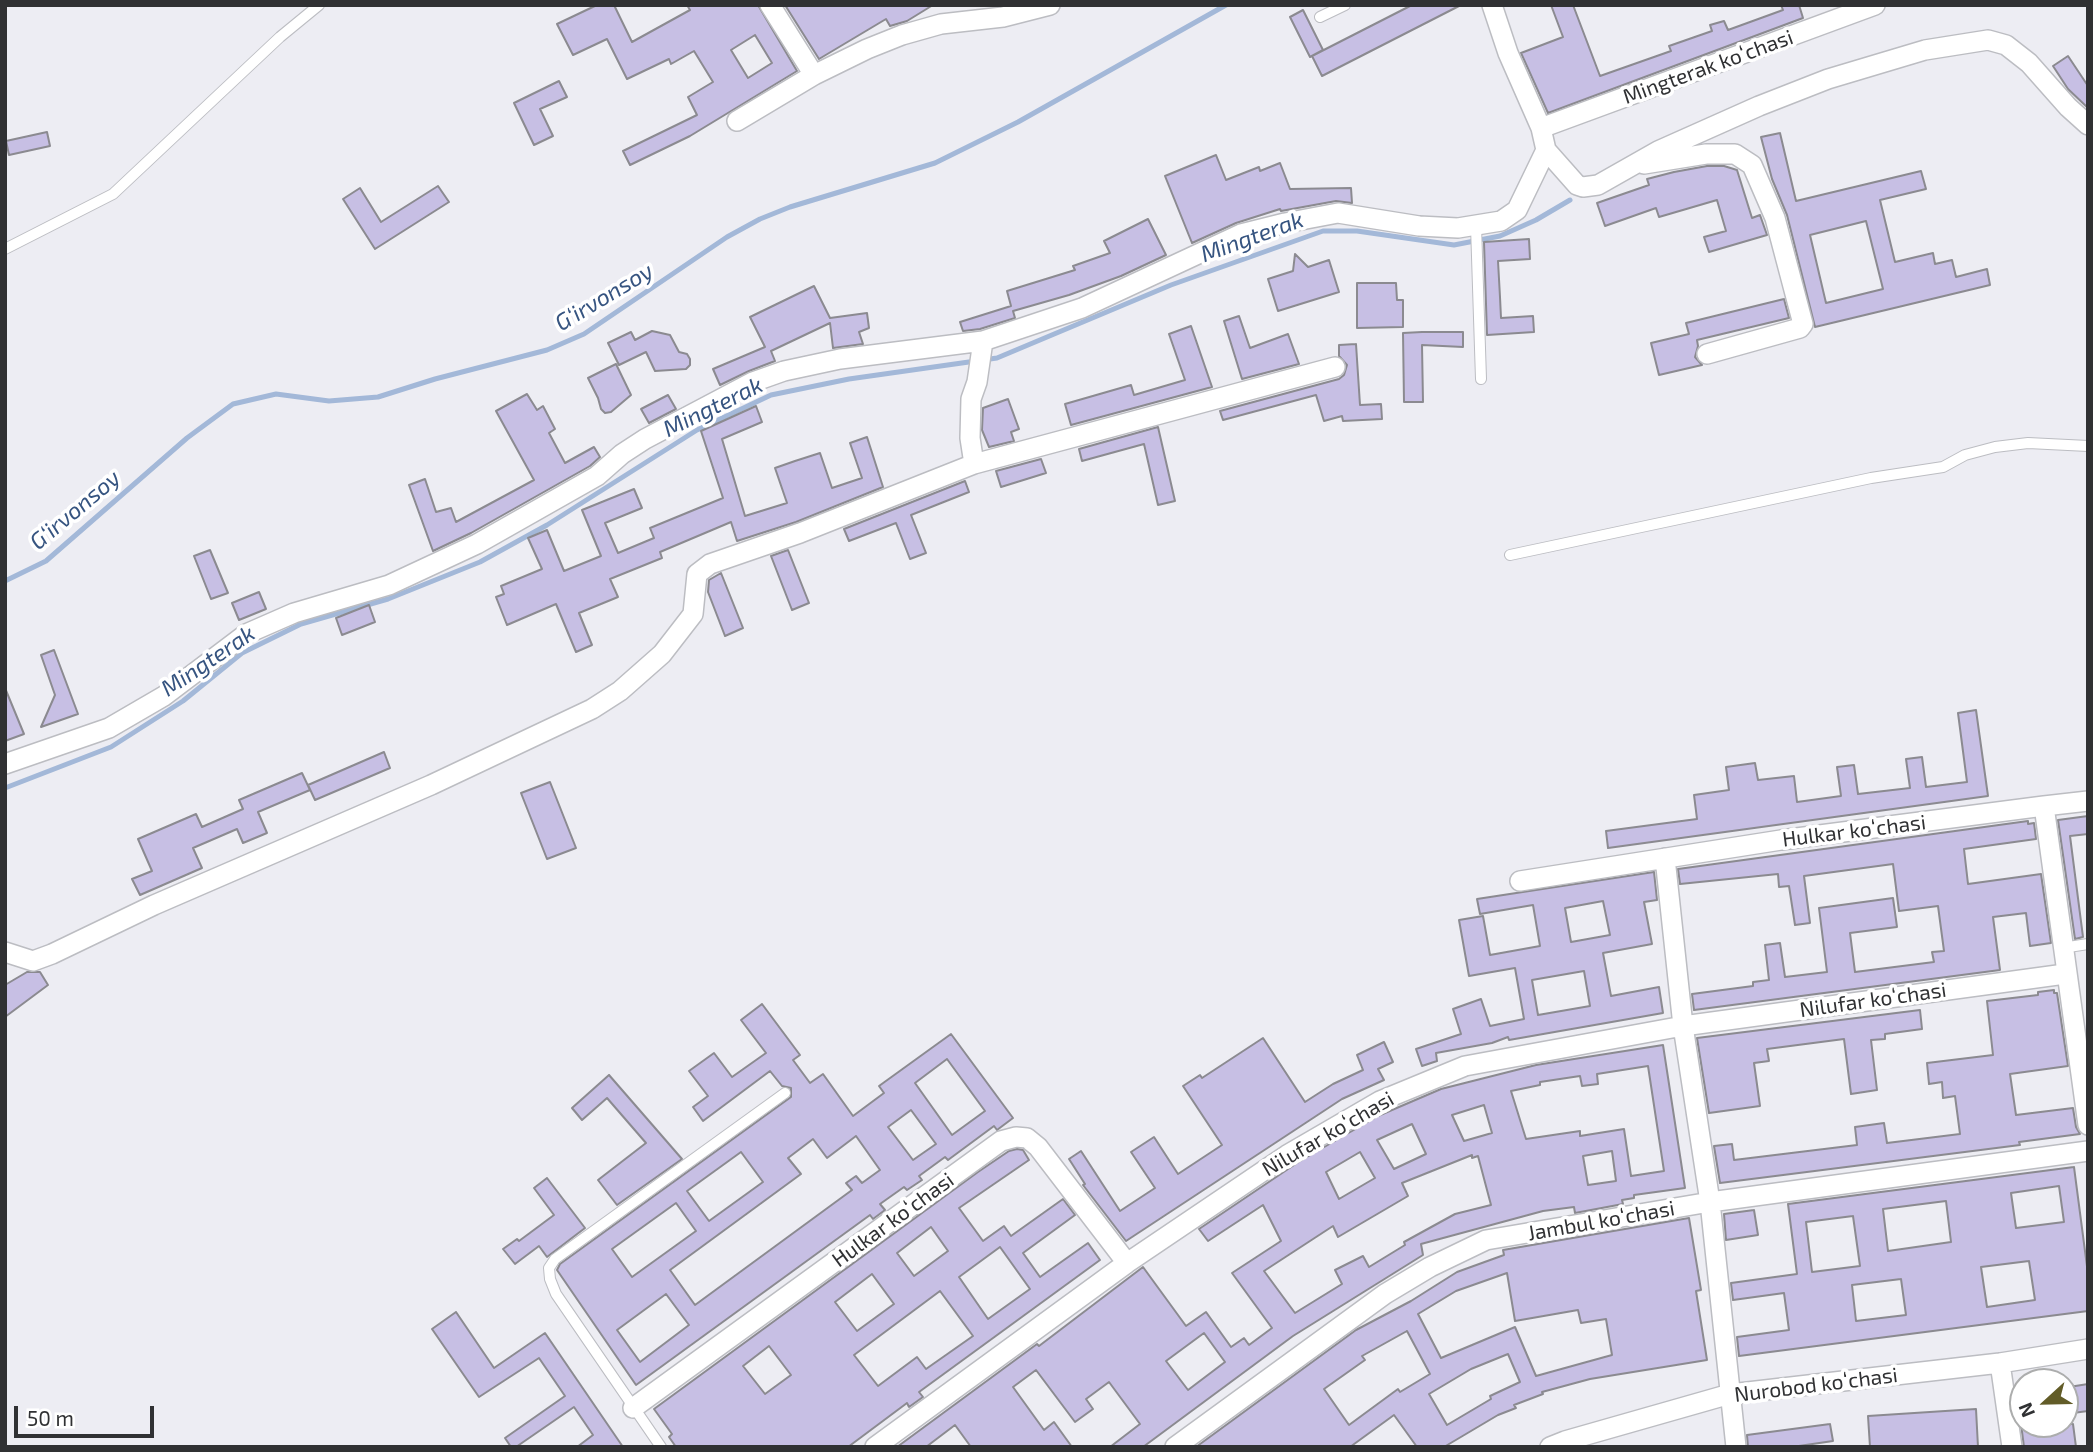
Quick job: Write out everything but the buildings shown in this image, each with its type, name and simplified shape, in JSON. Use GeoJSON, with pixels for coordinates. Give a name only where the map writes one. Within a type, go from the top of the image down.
{"type":"FeatureCollection","features":[{"type":"Feature","properties":{"kind":"street"},"geometry":{"type":"LineString","coordinates":[[770,5],[814,75]]}},
{"type":"Feature","properties":{"kind":"street"},"geometry":{"type":"LineString","coordinates":[[737,121],[814,75],[902,35],[999,11],[1050,5]]}},
{"type":"Feature","properties":{"kind":"street"},"geometry":{"type":"LineString","coordinates":[[1492,5],[1508,52],[1541,128],[1546,150],[1577,185],[1590,188],[1658,151],[1828,79],[1925,50],[1989,40],[2006,45],[2029,63],[2088,125]]}},
{"type":"Feature","properties":{"kind":"street","name":"Mingterak koʻchasi"},"geometry":{"type":"LineString","coordinates":[[1541,128],[1875,5]]}},
{"type":"Feature","properties":{"kind":"street"},"geometry":{"type":"LineString","coordinates":[[5,764],[109,728],[164,696],[246,634],[294,613],[389,585],[477,544],[597,475],[645,439],[754,382],[784,371],[840,359],[982,347],[1082,307],[1241,234],[1284,223],[1338,213],[1419,226],[1458,228],[1501,221],[1517,210],[1546,150]]}},
{"type":"Feature","properties":{"kind":"street"},"geometry":{"type":"LineString","coordinates":[[1632,166],[1706,154],[1735,154],[1752,165],[1775,218],[1803,324],[1800,328],[1707,354]]}},
{"type":"Feature","properties":{"kind":"street"},"geometry":{"type":"LineString","coordinates":[[974,464],[970,438],[971,399],[977,382],[982,347]]}},
{"type":"Feature","properties":{"kind":"street"},"geometry":{"type":"LineString","coordinates":[[5,952],[33,961],[52,954],[154,905],[431,785],[592,709],[620,691],[662,654],[693,614],[697,574],[710,564],[789,538],[974,464],[1335,367]]}},
{"type":"Feature","properties":{"kind":"street","name":"Hulkar koʻchasi"},"geometry":{"type":"LineString","coordinates":[[1520,881],[1781,840],[2088,801]]}},
{"type":"Feature","properties":{"kind":"street"},"geometry":{"type":"LineString","coordinates":[[2043,806],[2088,1125]]}},
{"type":"Feature","properties":{"kind":"street"},"geometry":{"type":"LineString","coordinates":[[1665,858],[1683,1026],[1710,1202],[1736,1447]]}},
{"type":"Feature","properties":{"kind":"street","name":"Nilufar koʻchasi"},"geometry":{"type":"LineString","coordinates":[[876,1447],[1128,1263],[1287,1155],[1380,1101],[1465,1066],[1683,1026],[2065,974]]}},
{"type":"Feature","properties":{"kind":"street","name":"Hulkar koʻchasi"},"geometry":{"type":"LineString","coordinates":[[633,1408],[1001,1141],[1016,1137],[1027,1138],[1038,1147],[1128,1263]]}},
{"type":"Feature","properties":{"kind":"street","name":"Jambul koʻchasi"},"geometry":{"type":"LineString","coordinates":[[1175,1447],[1385,1294],[1430,1267],[1486,1240],[1710,1202],[2088,1151]]}},
{"type":"Feature","properties":{"kind":"street","name":"Nurobod koʻchasi"},"geometry":{"type":"LineString","coordinates":[[1550,1447],[1730,1394],[2000,1363],[2088,1349]]}},
{"type":"Feature","properties":{"kind":"street"},"geometry":{"type":"LineString","coordinates":[[2000,1363],[2012,1447]]}},
{"type":"Feature","properties":{"kind":"lane"},"geometry":{"type":"LineString","coordinates":[[5,249],[113,194],[280,37],[319,5]]}},
{"type":"Feature","properties":{"kind":"lane"},"geometry":{"type":"LineString","coordinates":[[1320,17],[1345,5]]}},
{"type":"Feature","properties":{"kind":"lane"},"geometry":{"type":"LineString","coordinates":[[1476,226],[1481,379]]}},
{"type":"Feature","properties":{"kind":"lane"},"geometry":{"type":"LineString","coordinates":[[1510,555],[1871,478],[1943,467],[1965,455],[1995,447],[2028,443],[2088,446]]}},
{"type":"Feature","properties":{"kind":"lane"},"geometry":{"type":"LineString","coordinates":[[2062,948],[2088,944]]}},
{"type":"Feature","properties":{"kind":"lane"},"geometry":{"type":"LineString","coordinates":[[661,1447],[556,1294],[550,1279],[550,1268],[555,1259],[785,1093]]}},
{"type":"Feature","properties":{"kind":"waterway","name":"G‘irvonsoy"},"geometry":{"type":"LineString","coordinates":[[5,581],[46,561],[187,438],[233,404],[276,394],[329,401],[378,397],[547,350],[584,334],[727,237],[760,219],[790,207],[935,163],[1018,122],[1226,5]]}},
{"type":"Feature","properties":{"kind":"waterway","name":"Mingterak"},"geometry":{"type":"LineString","coordinates":[[5,788],[111,747],[183,701],[242,653],[301,624],[388,599],[480,562],[547,525],[697,430],[771,395],[849,379],[997,358],[1171,285],[1323,231],[1357,231],[1454,245],[1500,236],[1536,220],[1570,200]]}}]}
